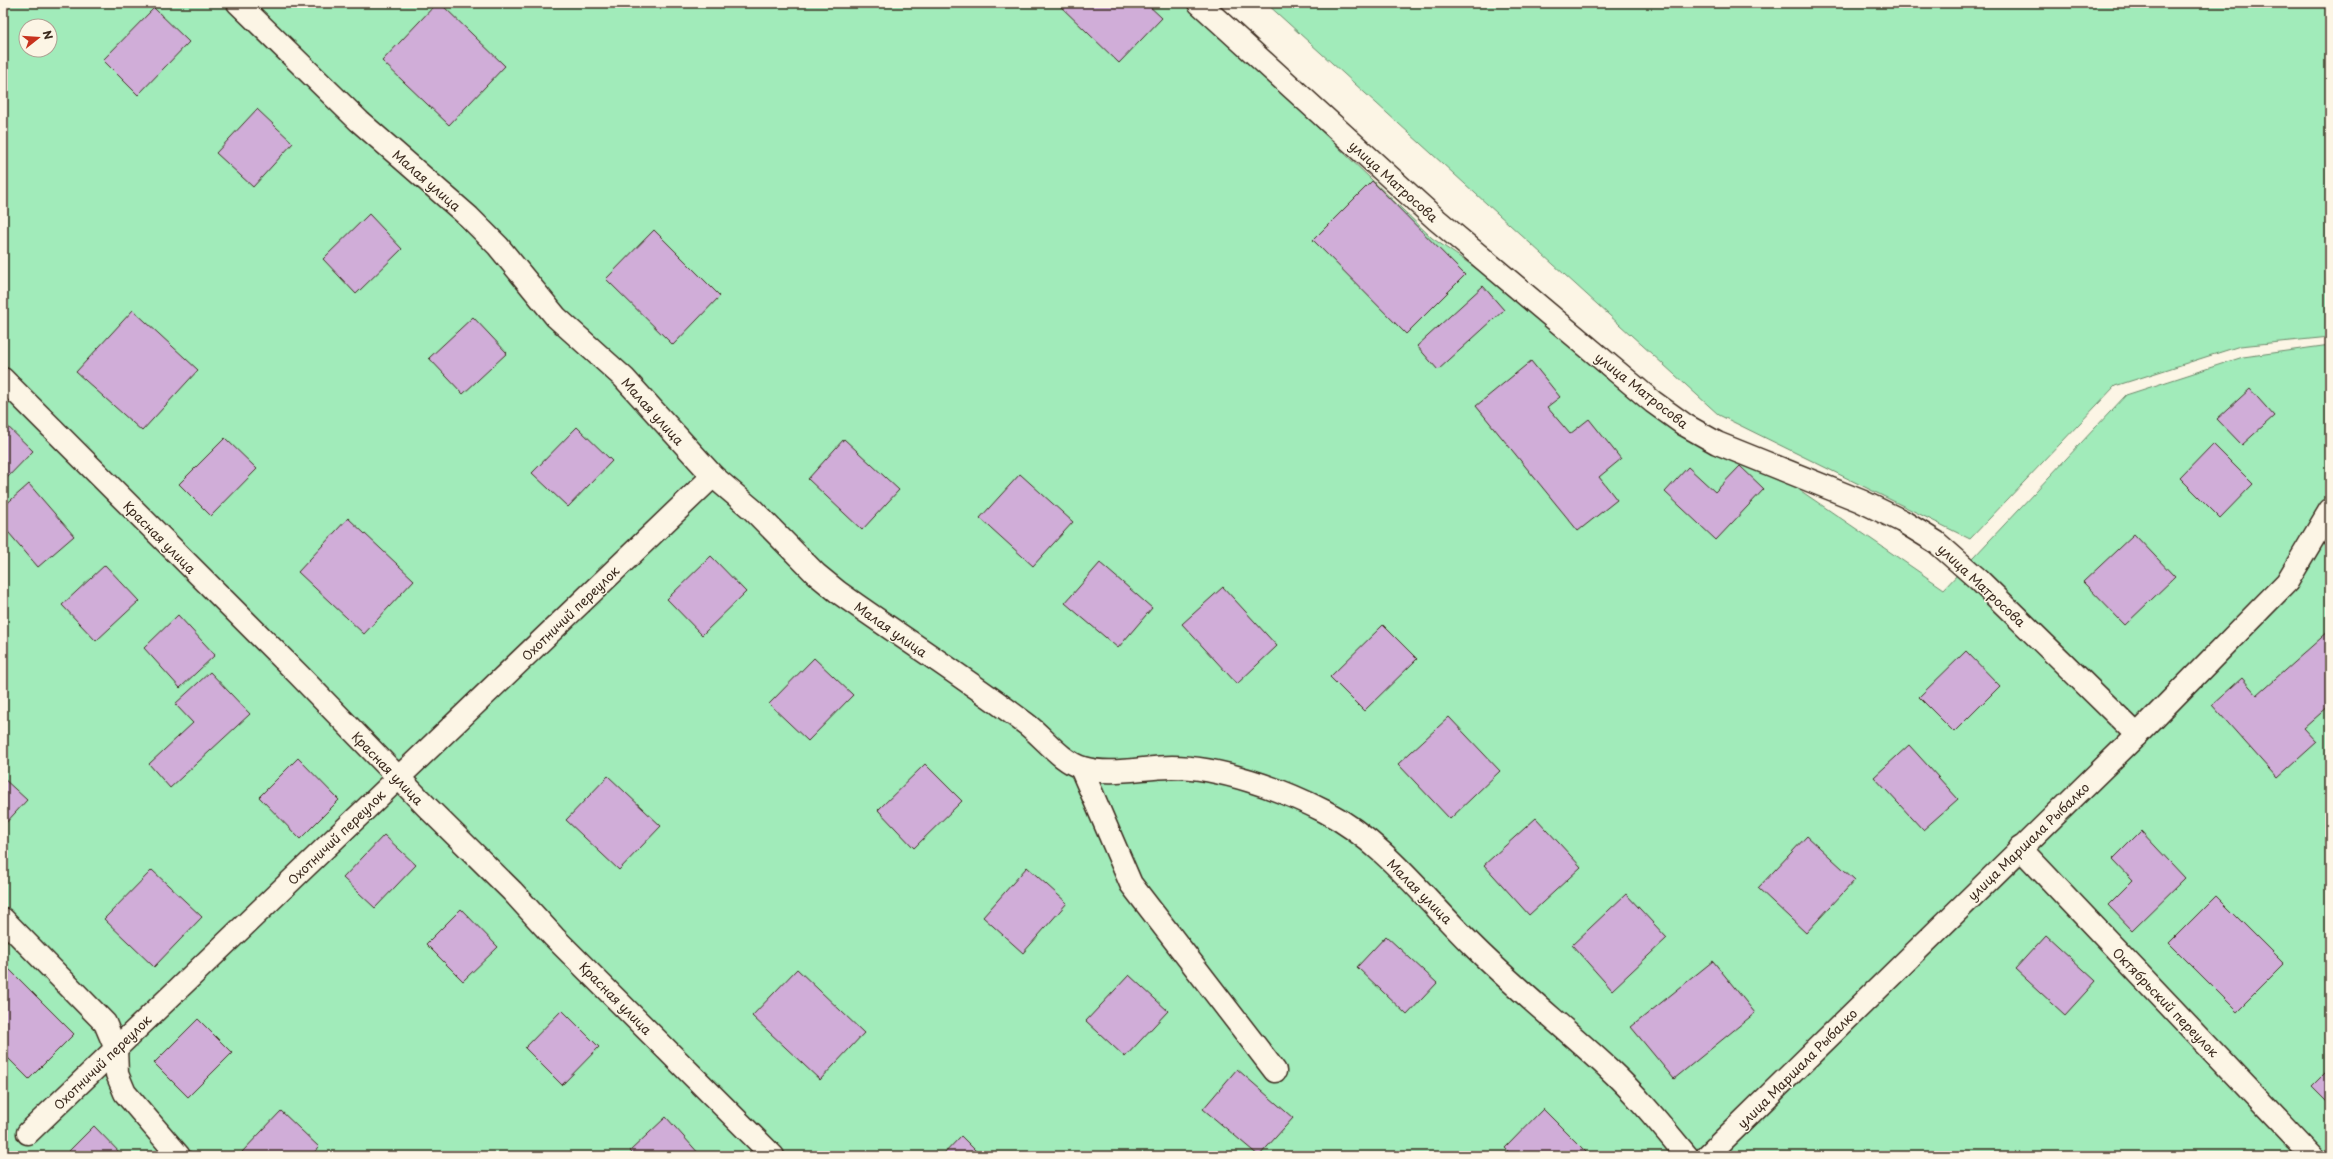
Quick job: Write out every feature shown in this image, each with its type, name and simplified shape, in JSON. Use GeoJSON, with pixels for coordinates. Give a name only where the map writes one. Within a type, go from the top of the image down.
{"type":"FeatureCollection","features":[{"type":"Feature","properties":{"kind":"street","name":"Малая улица"},"geometry":{"type":"LineString","coordinates":[[238,3],[359,121],[468,217],[498,246],[556,318],[645,399],[665,424],[713,476],[753,510],[816,574],[838,592],[1027,725],[1059,753],[1081,768],[1108,771],[1175,767],[1212,771],[1292,796],[1326,812],[1364,838],[1404,872],[1472,946],[1610,1070],[1653,1115],[1687,1156]]}},
{"type":"Feature","properties":{"kind":"street","name":"улица Матросова"},"geometry":{"type":"LineString","coordinates":[[1199,3],[1437,220],[1653,402],[1685,425],[1717,443],[1861,501],[1902,520],[1936,542],[1979,580],[2137,735]]}},
{"type":"Feature","properties":{"kind":"street","name":"Красная улица"},"geometry":{"type":"LineString","coordinates":[[3,379],[289,665],[774,1156]]}},
{"type":"Feature","properties":{"kind":"street","name":"Охотничий переулок"},"geometry":{"type":"LineString","coordinates":[[28,1132],[713,476]]}},
{"type":"Feature","properties":{"kind":"street","name":"улица Маршала Рыбалко"},"geometry":{"type":"LineString","coordinates":[[1707,1156],[2137,735],[2287,582],[2330,510]]}},
{"type":"Feature","properties":{"kind":"street"},"geometry":{"type":"LineString","coordinates":[[1081,768],[1131,884],[1275,1071]]}},
{"type":"Feature","properties":{"kind":"street","name":"Октябрьский переулок"},"geometry":{"type":"LineString","coordinates":[[2020,848],[2312,1156]]}},
{"type":"Feature","properties":{"kind":"street"},"geometry":{"type":"LineString","coordinates":[[3,919],[105,1023],[116,1049],[117,1074],[125,1093],[179,1156]]}},
{"type":"Feature","properties":{"kind":"green space"},"geometry":{"type":"Polygon","coordinates":[[[3,3],[1189,3],[1432,238],[1944,589],[2126,395],[2243,357],[2330,345],[2330,1156],[3,1156],[3,3]]]}},
{"type":"Feature","properties":{"kind":"green space"},"geometry":{"type":"Polygon","coordinates":[[[1266,3],[2330,3],[2330,337],[2240,346],[2115,386],[1970,539],[1719,415],[1266,3]]]}},
{"type":"Feature","properties":{"kind":"building"},"geometry":{"type":"Polygon","coordinates":[[[437,3],[440,3],[505,66],[449,125],[382,61],[437,3]]]}},
{"type":"Feature","properties":{"kind":"building"},"geometry":{"type":"Polygon","coordinates":[[[1057,3],[1146,3],[1162,18],[1119,63],[1057,3]]]}},
{"type":"Feature","properties":{"kind":"building"},"geometry":{"type":"Polygon","coordinates":[[[154,8],[189,42],[138,95],[103,60],[154,8]]]}},
{"type":"Feature","properties":{"kind":"building"},"geometry":{"type":"Polygon","coordinates":[[[257,109],[293,143],[253,187],[216,153],[257,109]]]}},
{"type":"Feature","properties":{"kind":"building"},"geometry":{"type":"Polygon","coordinates":[[[1372,181],[1465,275],[1406,334],[1313,240],[1372,181]]]}},
{"type":"Feature","properties":{"kind":"building"},"geometry":{"type":"Polygon","coordinates":[[[369,214],[402,249],[356,294],[323,259],[369,214]]]}},
{"type":"Feature","properties":{"kind":"building"},"geometry":{"type":"Polygon","coordinates":[[[654,230],[720,296],[673,345],[606,279],[654,230]]]}},
{"type":"Feature","properties":{"kind":"building"},"geometry":{"type":"Polygon","coordinates":[[[1483,286],[1504,310],[1438,370],[1417,346],[1483,286]]]}},
{"type":"Feature","properties":{"kind":"building"},"geometry":{"type":"Polygon","coordinates":[[[133,310],[198,370],[142,431],[76,372],[133,310]]]}},
{"type":"Feature","properties":{"kind":"building"},"geometry":{"type":"Polygon","coordinates":[[[473,317],[507,353],[463,394],[429,358],[473,317]]]}},
{"type":"Feature","properties":{"kind":"building"},"geometry":{"type":"Polygon","coordinates":[[[1531,361],[1560,397],[1547,407],[1570,434],[1589,419],[1621,459],[1599,477],[1617,500],[1578,531],[1476,406],[1531,361]]]}},
{"type":"Feature","properties":{"kind":"building"},"geometry":{"type":"Polygon","coordinates":[[[2250,389],[2274,416],[2242,445],[2217,419],[2250,389]]]}},
{"type":"Feature","properties":{"kind":"building"},"geometry":{"type":"Polygon","coordinates":[[[3,422],[33,451],[3,482],[3,422]]]}},
{"type":"Feature","properties":{"kind":"building"},"geometry":{"type":"Polygon","coordinates":[[[577,427],[612,461],[568,507],[532,473],[577,427]]]}},
{"type":"Feature","properties":{"kind":"building"},"geometry":{"type":"Polygon","coordinates":[[[225,438],[257,469],[211,516],[179,484],[225,438]]]}},
{"type":"Feature","properties":{"kind":"building"},"geometry":{"type":"Polygon","coordinates":[[[844,439],[899,490],[862,530],[808,479],[844,439]]]}},
{"type":"Feature","properties":{"kind":"building"},"geometry":{"type":"Polygon","coordinates":[[[2213,444],[2253,484],[2220,518],[2180,478],[2213,444]]]}},
{"type":"Feature","properties":{"kind":"building"},"geometry":{"type":"Polygon","coordinates":[[[1740,466],[1764,489],[1716,540],[1665,492],[1688,467],[1715,492],[1740,466]]]}},
{"type":"Feature","properties":{"kind":"building"},"geometry":{"type":"Polygon","coordinates":[[[1020,474],[1073,522],[1033,566],[980,518],[1020,474]]]}},
{"type":"Feature","properties":{"kind":"building"},"geometry":{"type":"Polygon","coordinates":[[[29,484],[74,536],[38,567],[3,526],[3,507],[29,484]]]}},
{"type":"Feature","properties":{"kind":"building"},"geometry":{"type":"Polygon","coordinates":[[[348,518],[414,580],[364,634],[298,572],[348,518]]]}},
{"type":"Feature","properties":{"kind":"building"},"geometry":{"type":"Polygon","coordinates":[[[2134,534],[2175,577],[2125,625],[2083,582],[2134,534]]]}},
{"type":"Feature","properties":{"kind":"building"},"geometry":{"type":"Polygon","coordinates":[[[711,556],[746,592],[702,635],[667,599],[711,556]]]}},
{"type":"Feature","properties":{"kind":"building"},"geometry":{"type":"Polygon","coordinates":[[[1100,563],[1152,608],[1118,648],[1065,603],[1100,563]]]}},
{"type":"Feature","properties":{"kind":"building"},"geometry":{"type":"Polygon","coordinates":[[[105,565],[139,601],[96,641],[62,605],[105,565]]]}},
{"type":"Feature","properties":{"kind":"building"},"geometry":{"type":"Polygon","coordinates":[[[1223,587],[1277,646],[1237,684],[1182,624],[1223,587]]]}},
{"type":"Feature","properties":{"kind":"building"},"geometry":{"type":"Polygon","coordinates":[[[178,615],[215,655],[180,688],[144,648],[178,615]]]}},
{"type":"Feature","properties":{"kind":"building"},"geometry":{"type":"Polygon","coordinates":[[[1383,625],[1417,659],[1364,711],[1330,677],[1383,625]]]}},
{"type":"Feature","properties":{"kind":"building"},"geometry":{"type":"Polygon","coordinates":[[[2330,630],[2330,705],[2304,728],[2317,742],[2277,778],[2212,705],[2242,678],[2257,695],[2330,630]]]}},
{"type":"Feature","properties":{"kind":"building"},"geometry":{"type":"Polygon","coordinates":[[[1966,651],[2000,686],[1954,732],[1919,697],[1966,651]]]}},
{"type":"Feature","properties":{"kind":"building"},"geometry":{"type":"Polygon","coordinates":[[[814,658],[853,695],[808,741],[769,704],[814,658]]]}},
{"type":"Feature","properties":{"kind":"building"},"geometry":{"type":"Polygon","coordinates":[[[210,672],[250,714],[170,788],[149,764],[193,723],[175,704],[210,672]]]}},
{"type":"Feature","properties":{"kind":"building"},"geometry":{"type":"Polygon","coordinates":[[[1449,717],[1500,771],[1450,819],[1398,764],[1449,717]]]}},
{"type":"Feature","properties":{"kind":"building"},"geometry":{"type":"Polygon","coordinates":[[[1909,745],[1958,799],[1923,830],[1874,777],[1909,745]]]}},
{"type":"Feature","properties":{"kind":"building"},"geometry":{"type":"Polygon","coordinates":[[[298,758],[339,800],[300,839],[259,797],[298,758]]]}},
{"type":"Feature","properties":{"kind":"building"},"geometry":{"type":"Polygon","coordinates":[[[925,764],[962,801],[914,848],[878,810],[925,764]]]}},
{"type":"Feature","properties":{"kind":"building"},"geometry":{"type":"Polygon","coordinates":[[[608,776],[661,826],[619,870],[566,820],[608,776]]]}},
{"type":"Feature","properties":{"kind":"building"},"geometry":{"type":"Polygon","coordinates":[[[3,778],[27,800],[3,826],[3,778]]]}},
{"type":"Feature","properties":{"kind":"building"},"geometry":{"type":"Polygon","coordinates":[[[1536,818],[1581,867],[1529,915],[1484,865],[1536,818]]]}},
{"type":"Feature","properties":{"kind":"building"},"geometry":{"type":"Polygon","coordinates":[[[2141,831],[2185,878],[2132,930],[2108,905],[2133,880],[2113,859],[2141,831]]]}},
{"type":"Feature","properties":{"kind":"building"},"geometry":{"type":"Polygon","coordinates":[[[384,835],[416,865],[375,908],[343,878],[384,835]]]}},
{"type":"Feature","properties":{"kind":"building"},"geometry":{"type":"Polygon","coordinates":[[[1807,836],[1855,880],[1806,933],[1758,888],[1807,836]]]}},
{"type":"Feature","properties":{"kind":"building"},"geometry":{"type":"Polygon","coordinates":[[[1027,867],[1067,903],[1023,953],[983,917],[1027,867]]]}},
{"type":"Feature","properties":{"kind":"building"},"geometry":{"type":"Polygon","coordinates":[[[152,870],[202,917],[154,967],[104,919],[152,870]]]}},
{"type":"Feature","properties":{"kind":"building"},"geometry":{"type":"Polygon","coordinates":[[[1626,894],[1667,938],[1612,990],[1572,945],[1626,894]]]}},
{"type":"Feature","properties":{"kind":"building"},"geometry":{"type":"Polygon","coordinates":[[[2216,896],[2284,964],[2237,1011],[2169,943],[2216,896]]]}},
{"type":"Feature","properties":{"kind":"building"},"geometry":{"type":"Polygon","coordinates":[[[461,909],[498,947],[463,981],[426,944],[461,909]]]}},
{"type":"Feature","properties":{"kind":"building"},"geometry":{"type":"Polygon","coordinates":[[[2046,935],[2096,981],[2065,1015],[2015,969],[2046,935]]]}},
{"type":"Feature","properties":{"kind":"building"},"geometry":{"type":"Polygon","coordinates":[[[1386,936],[1437,983],[1407,1015],[1357,967],[1386,936]]]}},
{"type":"Feature","properties":{"kind":"building"},"geometry":{"type":"Polygon","coordinates":[[[1713,961],[1755,1013],[1674,1079],[1631,1027],[1713,961]]]}},
{"type":"Feature","properties":{"kind":"building"},"geometry":{"type":"Polygon","coordinates":[[[3,963],[74,1034],[29,1079],[3,1053],[3,963]]]}},
{"type":"Feature","properties":{"kind":"building"},"geometry":{"type":"Polygon","coordinates":[[[797,969],[864,1033],[820,1080],[752,1016],[797,969]]]}},
{"type":"Feature","properties":{"kind":"building"},"geometry":{"type":"Polygon","coordinates":[[[1129,975],[1168,1011],[1125,1057],[1086,1021],[1129,975]]]}},
{"type":"Feature","properties":{"kind":"building"},"geometry":{"type":"Polygon","coordinates":[[[562,1010],[599,1047],[562,1085],[525,1048],[562,1010]]]}},
{"type":"Feature","properties":{"kind":"building"},"geometry":{"type":"Polygon","coordinates":[[[198,1019],[232,1053],[188,1097],[154,1063],[198,1019]]]}},
{"type":"Feature","properties":{"kind":"building"},"geometry":{"type":"Polygon","coordinates":[[[2330,1068],[2330,1106],[2311,1087],[2330,1068]]]}},
{"type":"Feature","properties":{"kind":"building"},"geometry":{"type":"Polygon","coordinates":[[[1237,1069],[1293,1118],[1259,1156],[1203,1109],[1237,1069]]]}},
{"type":"Feature","properties":{"kind":"building"},"geometry":{"type":"Polygon","coordinates":[[[1543,1109],[1589,1155],[1588,1156],[1513,1156],[1505,1148],[1543,1109]]]}},
{"type":"Feature","properties":{"kind":"building"},"geometry":{"type":"Polygon","coordinates":[[[281,1111],[319,1147],[311,1156],[247,1156],[242,1152],[281,1111]]]}},
{"type":"Feature","properties":{"kind":"building"},"geometry":{"type":"Polygon","coordinates":[[[666,1117],[701,1156],[635,1156],[630,1151],[666,1117]]]}},
{"type":"Feature","properties":{"kind":"building"},"geometry":{"type":"Polygon","coordinates":[[[94,1126],[123,1156],[64,1156],[94,1126]]]}},
{"type":"Feature","properties":{"kind":"building"},"geometry":{"type":"Polygon","coordinates":[[[961,1136],[981,1156],[942,1156],[961,1136]]]}}]}
